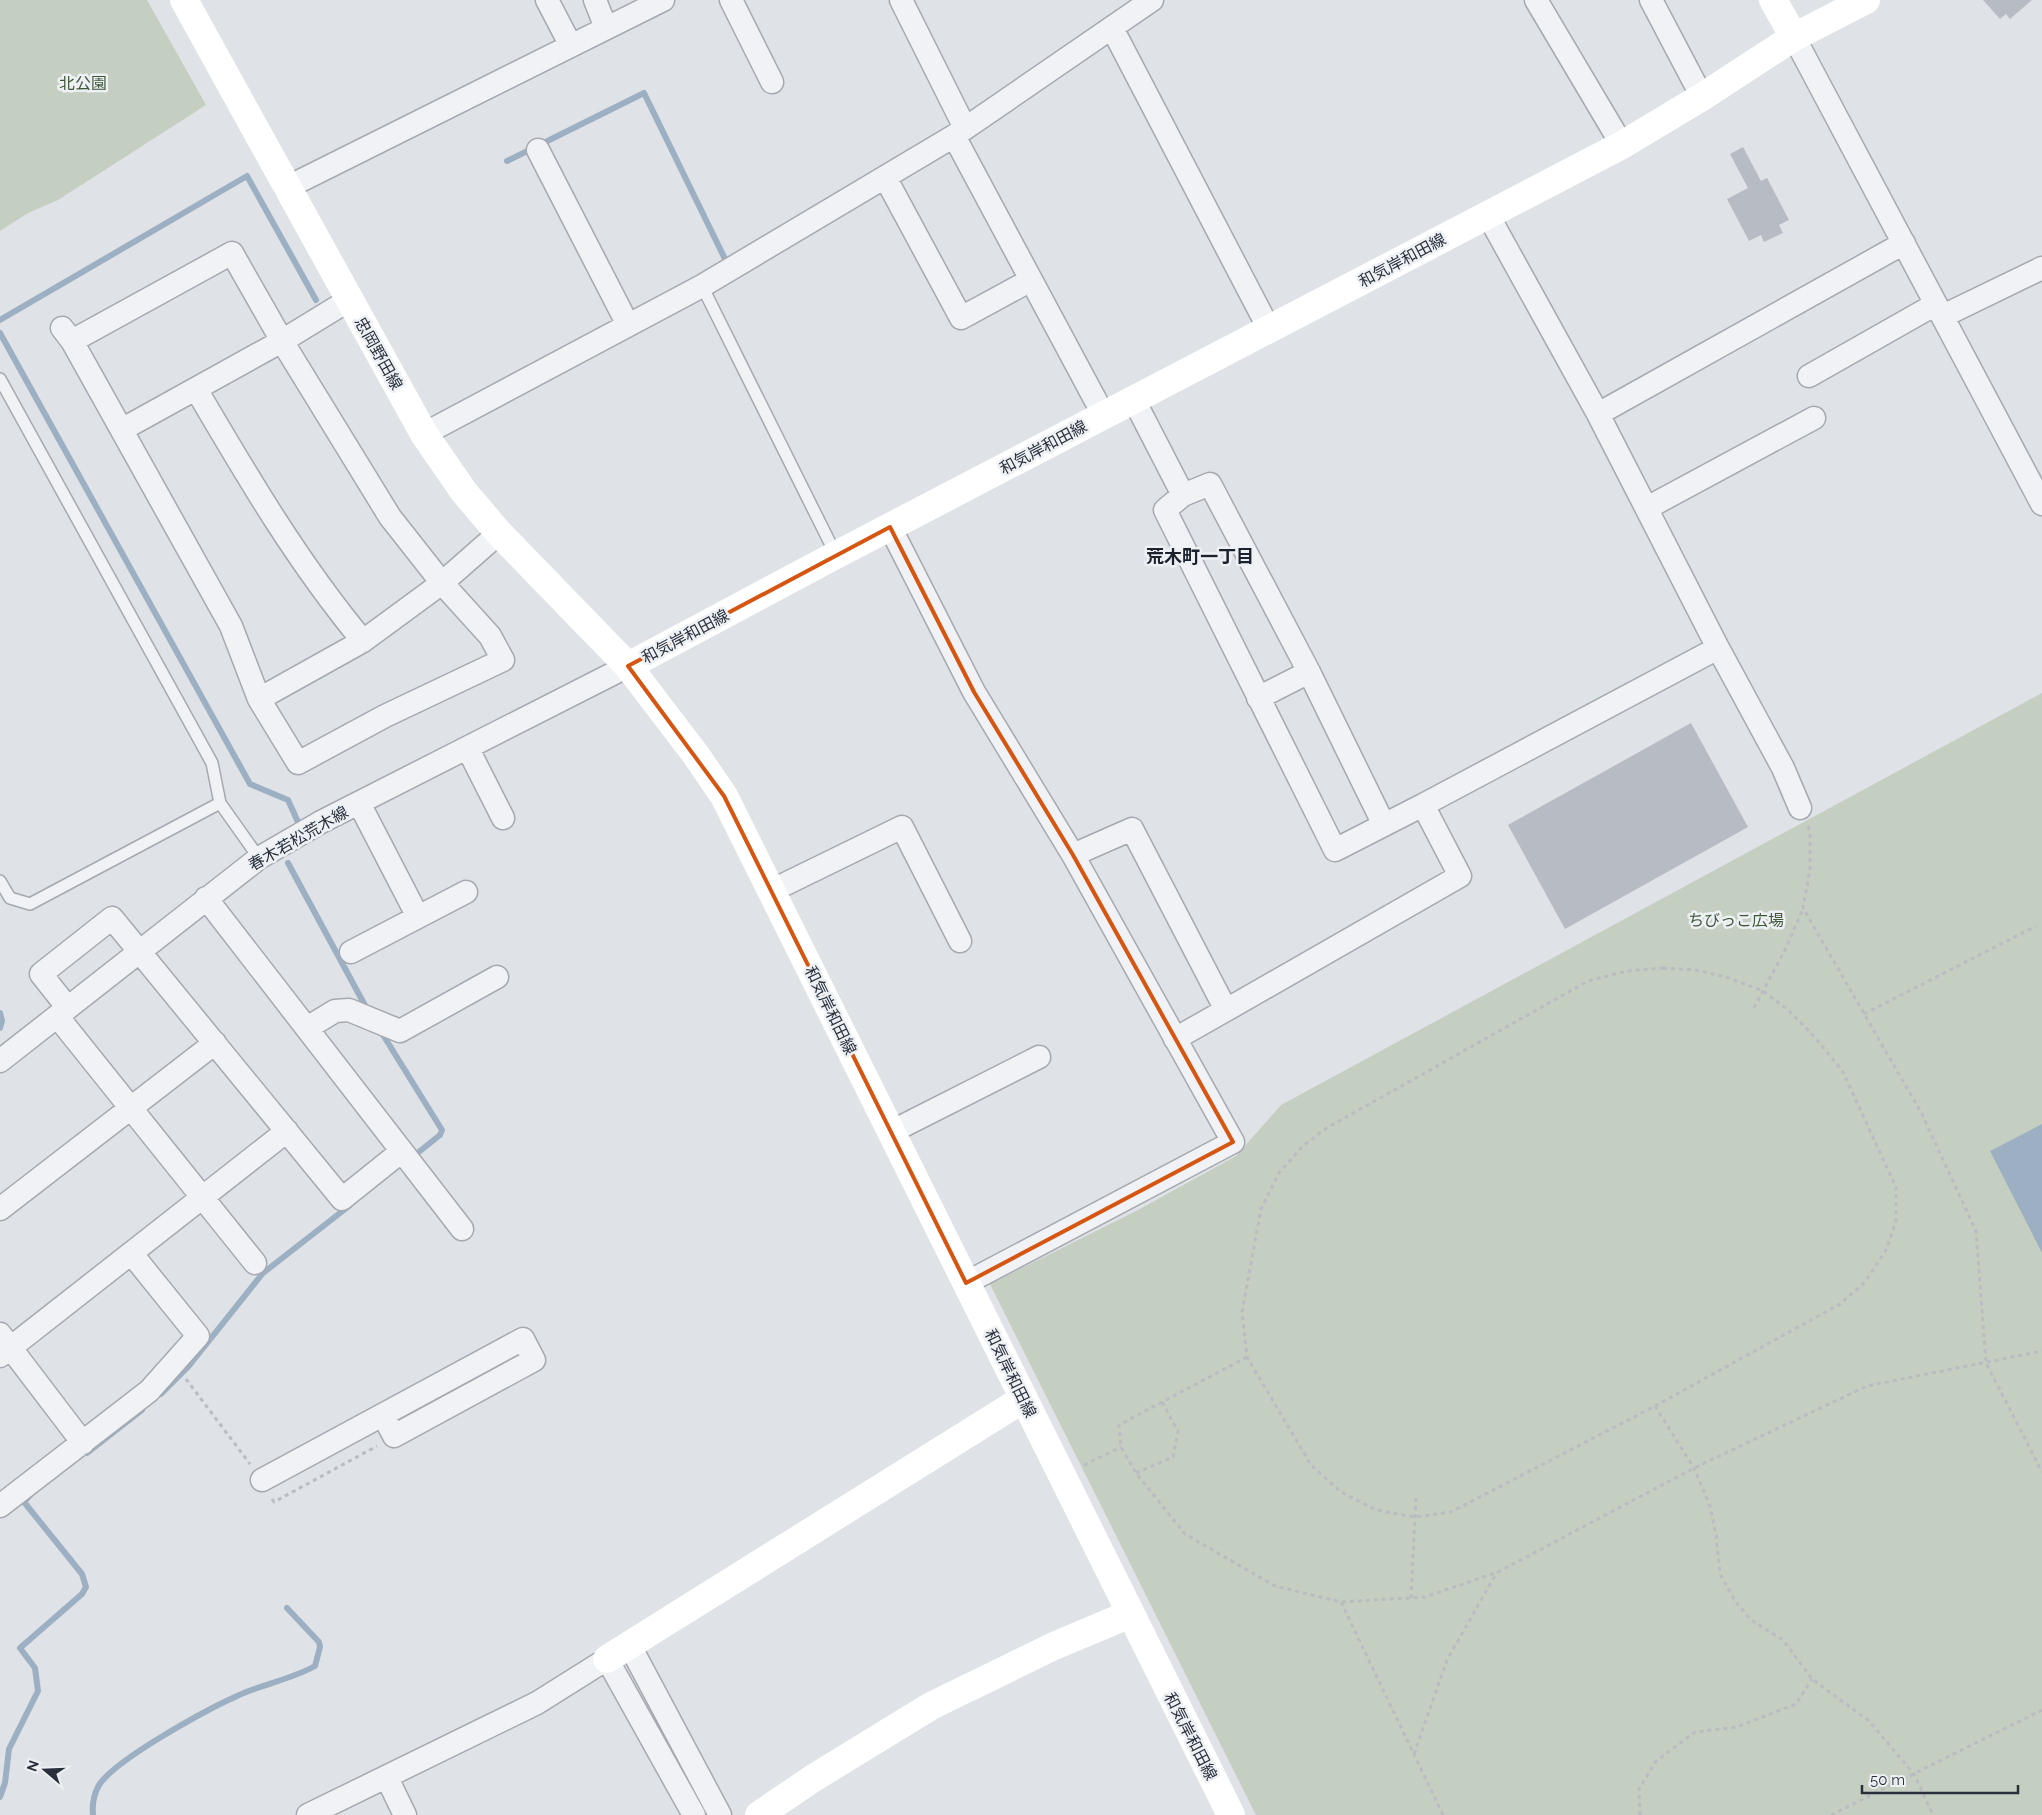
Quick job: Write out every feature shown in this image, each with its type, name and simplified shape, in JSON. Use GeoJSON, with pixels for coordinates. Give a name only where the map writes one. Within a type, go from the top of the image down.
{"type":"FeatureCollection","features":[{"type":"Feature","properties":{"kind":"main road","name":"忠岡野田線"},"geometry":{"type":"LineString","coordinates":[[184,0],[286,188],[424,434],[464,492],[498,533],[628,666]]}},
{"type":"Feature","properties":{"kind":"main road"},"geometry":{"type":"LineString","coordinates":[[1773,0],[1794,37]]}},
{"type":"Feature","properties":{"kind":"main road","name":"和気岸和田線"},"geometry":{"type":"LineString","coordinates":[[1231,1815],[724,796],[696,755],[628,666],[836,555],[1622,145],[1702,97],[1794,37],[1866,0]]}},
{"type":"Feature","properties":{"kind":"main road"},"geometry":{"type":"LineString","coordinates":[[619,1652],[1023,1399]]}},
{"type":"Feature","properties":{"kind":"main road"},"geometry":{"type":"LineString","coordinates":[[759,1815],[812,1778],[931,1706],[1054,1646],[1130,1614]]}},
{"type":"Feature","properties":{"kind":"street"},"geometry":{"type":"LineString","coordinates":[[547,0],[571,46]]}},
{"type":"Feature","properties":{"kind":"street"},"geometry":{"type":"LineString","coordinates":[[595,0],[606,28]]}},
{"type":"Feature","properties":{"kind":"street"},"geometry":{"type":"LineString","coordinates":[[286,188],[663,0]]}},
{"type":"Feature","properties":{"kind":"street"},"geometry":{"type":"LineString","coordinates":[[731,0],[772,82]]}},
{"type":"Feature","properties":{"kind":"street"},"geometry":{"type":"LineString","coordinates":[[901,0],[959,132],[1031,280],[1104,416]]}},
{"type":"Feature","properties":{"kind":"street"},"geometry":{"type":"LineString","coordinates":[[424,434],[702,286],[885,177],[959,132],[1152,0]]}},
{"type":"Feature","properties":{"kind":"street"},"geometry":{"type":"LineString","coordinates":[[1536,0],[1622,145]]}},
{"type":"Feature","properties":{"kind":"street"},"geometry":{"type":"LineString","coordinates":[[1651,0],[1702,97]]}},
{"type":"Feature","properties":{"kind":"street"},"geometry":{"type":"LineString","coordinates":[[1112,28],[1269,329]]}},
{"type":"Feature","properties":{"kind":"street"},"geometry":{"type":"LineString","coordinates":[[1794,37],[2042,504]]}},
{"type":"Feature","properties":{"kind":"street"},"geometry":{"type":"LineString","coordinates":[[538,150],[628,325]]}},
{"type":"Feature","properties":{"kind":"street"},"geometry":{"type":"LineString","coordinates":[[885,177],[961,318],[1031,280]]}},
{"type":"Feature","properties":{"kind":"street"},"geometry":{"type":"LineString","coordinates":[[1488,215],[1598,414],[1718,648],[1783,768],[1800,808]]}},
{"type":"Feature","properties":{"kind":"street"},"geometry":{"type":"LineString","coordinates":[[1598,414],[1904,243]]}},
{"type":"Feature","properties":{"kind":"street"},"geometry":{"type":"LineString","coordinates":[[232,253],[282,340],[390,517],[442,583],[490,636],[503,660],[386,716],[298,763],[259,699],[231,626],[122,429],[67,335],[232,253]]}},
{"type":"Feature","properties":{"kind":"street"},"geometry":{"type":"LineString","coordinates":[[1809,376],[1939,310],[2042,268]]}},
{"type":"Feature","properties":{"kind":"street"},"geometry":{"type":"LineString","coordinates":[[122,429],[196,389],[349,300]]}},
{"type":"Feature","properties":{"kind":"street"},"geometry":{"type":"LineString","coordinates":[[196,389],[263,504],[331,603],[363,641]]}},
{"type":"Feature","properties":{"kind":"street"},"geometry":{"type":"LineString","coordinates":[[1134,400],[1183,495]]}},
{"type":"Feature","properties":{"kind":"street"},"geometry":{"type":"LineString","coordinates":[[1647,508],[1814,418]]}},
{"type":"Feature","properties":{"kind":"street"},"geometry":{"type":"LineString","coordinates":[[1384,825],[1309,672],[1210,484],[1183,495],[1165,510],[1335,850],[1384,825],[1423,805],[1718,648]]}},
{"type":"Feature","properties":{"kind":"street"},"geometry":{"type":"LineString","coordinates":[[890,527],[974,692],[1073,855],[1233,1142],[966,1283]]}},
{"type":"Feature","properties":{"kind":"street"},"geometry":{"type":"LineString","coordinates":[[259,699],[363,641],[442,583],[498,533]]}},
{"type":"Feature","properties":{"kind":"street","name":"春木若松荒木線"},"geometry":{"type":"LineString","coordinates":[[0,1061],[259,858],[359,803],[628,666]]}},
{"type":"Feature","properties":{"kind":"street"},"geometry":{"type":"LineString","coordinates":[[1258,698],[1309,672]]}},
{"type":"Feature","properties":{"kind":"street"},"geometry":{"type":"LineString","coordinates":[[468,749],[503,818]]}},
{"type":"Feature","properties":{"kind":"street"},"geometry":{"type":"LineString","coordinates":[[359,803],[418,917]]}},
{"type":"Feature","properties":{"kind":"street"},"geometry":{"type":"LineString","coordinates":[[1175,1039],[1460,876],[1423,805]]}},
{"type":"Feature","properties":{"kind":"street"},"geometry":{"type":"LineString","coordinates":[[771,891],[902,827],[960,941]]}},
{"type":"Feature","properties":{"kind":"street"},"geometry":{"type":"LineString","coordinates":[[1073,855],[1132,829],[1226,1010]]}},
{"type":"Feature","properties":{"kind":"street"},"geometry":{"type":"LineString","coordinates":[[351,952],[466,892]]}},
{"type":"Feature","properties":{"kind":"street"},"geometry":{"type":"LineString","coordinates":[[206,898],[462,1229]]}},
{"type":"Feature","properties":{"kind":"street"},"geometry":{"type":"LineString","coordinates":[[255,1263],[131,1108],[62,1012],[41,974],[112,918],[342,1199],[402,1151]]}},
{"type":"Feature","properties":{"kind":"street"},"geometry":{"type":"LineString","coordinates":[[307,1028],[335,1011],[349,1010],[400,1031],[497,977]]}},
{"type":"Feature","properties":{"kind":"street"},"geometry":{"type":"LineString","coordinates":[[0,1209],[215,1043]]}},
{"type":"Feature","properties":{"kind":"street"},"geometry":{"type":"LineString","coordinates":[[891,1132],[1039,1057]]}},
{"type":"Feature","properties":{"kind":"street"},"geometry":{"type":"LineString","coordinates":[[83,1443],[3,1346],[130,1254],[287,1131]]}},
{"type":"Feature","properties":{"kind":"street"},"geometry":{"type":"LineString","coordinates":[[0,1506],[150,1391],[176,1364],[198,1336],[130,1254]]}},
{"type":"Feature","properties":{"kind":"street"},"geometry":{"type":"LineString","coordinates":[[262,1480],[523,1339],[534,1360],[394,1436],[383,1415]]}},
{"type":"Feature","properties":{"kind":"street"},"geometry":{"type":"LineString","coordinates":[[308,1815],[537,1703],[619,1652]]}},
{"type":"Feature","properties":{"kind":"street"},"geometry":{"type":"LineString","coordinates":[[619,1652],[694,1815]]}},
{"type":"Feature","properties":{"kind":"street"},"geometry":{"type":"LineString","coordinates":[[619,1652],[720,1815]]}},
{"type":"Feature","properties":{"kind":"street"},"geometry":{"type":"LineString","coordinates":[[387,1778],[405,1815]]}},
{"type":"Feature","properties":{"kind":"lane"},"geometry":{"type":"LineString","coordinates":[[702,286],[836,555]]}},
{"type":"Feature","properties":{"kind":"lane"},"geometry":{"type":"LineString","coordinates":[[0,379],[212,763],[220,803],[259,858]]}},
{"type":"Feature","properties":{"kind":"lane"},"geometry":{"type":"LineString","coordinates":[[0,881],[10,898],[30,904],[220,803]]}},
{"type":"Feature","properties":{"kind":"path"},"geometry":{"type":"LineString","coordinates":[[1754,1008],[1785,950],[1803,908],[1810,869],[1810,832],[1800,808]]}},
{"type":"Feature","properties":{"kind":"path"},"geometry":{"type":"LineString","coordinates":[[1803,908],[1922,1114],[1976,1231],[1986,1364],[2042,1472]]}},
{"type":"Feature","properties":{"kind":"path"},"geometry":{"type":"LineString","coordinates":[[1864,1014],[2036,926]]}},
{"type":"Feature","properties":{"kind":"path"},"geometry":{"type":"LineString","coordinates":[[1663,968],[1696,970],[1726,977],[1763,991],[1799,1021],[1842,1070],[1896,1187],[1896,1222],[1886,1250],[1865,1282],[1840,1304],[1655,1406],[1450,1512],[1415,1517],[1376,1510],[1341,1492],[1311,1465],[1247,1356],[1242,1312],[1260,1209],[1279,1173],[1302,1147],[1325,1129],[1588,980],[1627,971],[1663,968]]}},
{"type":"Feature","properties":{"kind":"path"},"geometry":{"type":"LineString","coordinates":[[1247,1356],[1119,1425],[1121,1447],[1136,1473],[1184,1534],[1275,1586],[1341,1602],[1425,1597],[1498,1572],[1694,1468],[1867,1386],[1986,1364],[2042,1351]]}},
{"type":"Feature","properties":{"kind":"path"},"geometry":{"type":"LineString","coordinates":[[184,1376],[262,1480]]}},
{"type":"Feature","properties":{"kind":"path"},"geometry":{"type":"LineString","coordinates":[[1136,1473],[1173,1457],[1178,1431],[1162,1402]]}},
{"type":"Feature","properties":{"kind":"path"},"geometry":{"type":"LineString","coordinates":[[1655,1406],[1694,1468],[1710,1506],[1716,1535],[1720,1574],[1734,1601],[1751,1620],[1783,1640],[1812,1679],[1869,1721],[1914,1774],[1933,1815]]}},
{"type":"Feature","properties":{"kind":"path"},"geometry":{"type":"LineString","coordinates":[[1079,1468],[1121,1447]]}},
{"type":"Feature","properties":{"kind":"path"},"geometry":{"type":"LineString","coordinates":[[1411,1598],[1416,1497]]}},
{"type":"Feature","properties":{"kind":"path"},"geometry":{"type":"LineString","coordinates":[[1414,1754],[1447,1660],[1498,1572]]}},
{"type":"Feature","properties":{"kind":"path"},"geometry":{"type":"LineString","coordinates":[[1341,1602],[1443,1815]]}},
{"type":"Feature","properties":{"kind":"path"},"geometry":{"type":"LineString","coordinates":[[1640,1815],[1639,1789],[1656,1761],[1695,1732],[1736,1727],[1796,1704],[1812,1679]]}},
{"type":"Feature","properties":{"kind":"path"},"geometry":{"type":"LineString","coordinates":[[1831,1815],[2042,1710]]}},
{"type":"Feature","properties":{"kind":"highlighted area"},"geometry":{"type":"Polygon","coordinates":[[[890,527],[974,692],[1073,855],[1233,1142],[966,1283],[724,796],[628,666],[890,527]]]}},
{"type":"Feature","properties":{"kind":"green space","name":"北公園"},"geometry":{"type":"Polygon","coordinates":[[[0,0],[147,0],[206,105],[58,200],[28,213],[0,231],[0,0]]]}},
{"type":"Feature","properties":{"kind":"green space","name":"ちびっこ広場"},"geometry":{"type":"Polygon","coordinates":[[[2042,693],[2042,1815],[1256,1815],[990,1284],[1138,1210],[1236,1156],[1281,1105],[2042,693]]]}},
{"type":"Feature","properties":{"kind":"water"},"geometry":{"type":"Polygon","coordinates":[[[2042,1124],[2042,1253],[1990,1151],[2042,1124]]]}},
{"type":"Feature","properties":{"kind":"building"},"geometry":{"type":"Polygon","coordinates":[[[1983,0],[2032,0],[2010,19],[2006,14],[2000,19],[1983,0]]]}},
{"type":"Feature","properties":{"kind":"building"},"geometry":{"type":"Polygon","coordinates":[[[1743,147],[1761,181],[1767,178],[1789,220],[1779,225],[1783,233],[1764,242],[1761,235],[1749,241],[1727,199],[1748,188],[1730,154],[1743,147]]]}},
{"type":"Feature","properties":{"kind":"building"},"geometry":{"type":"Polygon","coordinates":[[[1691,723],[1748,827],[1565,929],[1508,825],[1691,723]]]}},
{"type":"Feature","properties":{"kind":"waterway"},"geometry":{"type":"LineString","coordinates":[[507,161],[644,93],[725,259]]}},
{"type":"Feature","properties":{"kind":"waterway"},"geometry":{"type":"LineString","coordinates":[[0,320],[247,176],[316,300]]}},
{"type":"Feature","properties":{"kind":"waterway"},"geometry":{"type":"LineString","coordinates":[[0,333],[250,784],[288,800],[298,822]]}},
{"type":"Feature","properties":{"kind":"waterway"},"geometry":{"type":"LineString","coordinates":[[288,863],[368,1011]]}},
{"type":"Feature","properties":{"kind":"waterway"},"geometry":{"type":"LineString","coordinates":[[0,1013],[2,1021],[0,1028]]}},
{"type":"Feature","properties":{"kind":"waterway"},"geometry":{"type":"LineString","coordinates":[[380,1030],[442,1130],[440,1135],[415,1155]]}},
{"type":"Feature","properties":{"kind":"waterway"},"geometry":{"type":"LineString","coordinates":[[161,1394],[188,1367],[263,1273],[349,1206]]}},
{"type":"Feature","properties":{"kind":"waterway"},"geometry":{"type":"LineString","coordinates":[[87,1453],[142,1410]]}},
{"type":"Feature","properties":{"kind":"waterway"},"geometry":{"type":"LineString","coordinates":[[0,1797],[5,1783],[9,1749],[38,1691],[35,1668],[20,1648],[82,1594],[86,1587],[82,1574],[24,1502],[31,1494]]}},
{"type":"Feature","properties":{"kind":"waterway"},"geometry":{"type":"LineString","coordinates":[[93,1815],[94,1800],[99,1785],[123,1762],[142,1749],[184,1723],[223,1703],[315,1666],[320,1647],[319,1642],[287,1608]]}},
{"type":"Feature","properties":{"kind":"district","name":"荒木町一丁目"},"geometry":{"type":"Point","coordinates":[1200,557]}}]}
